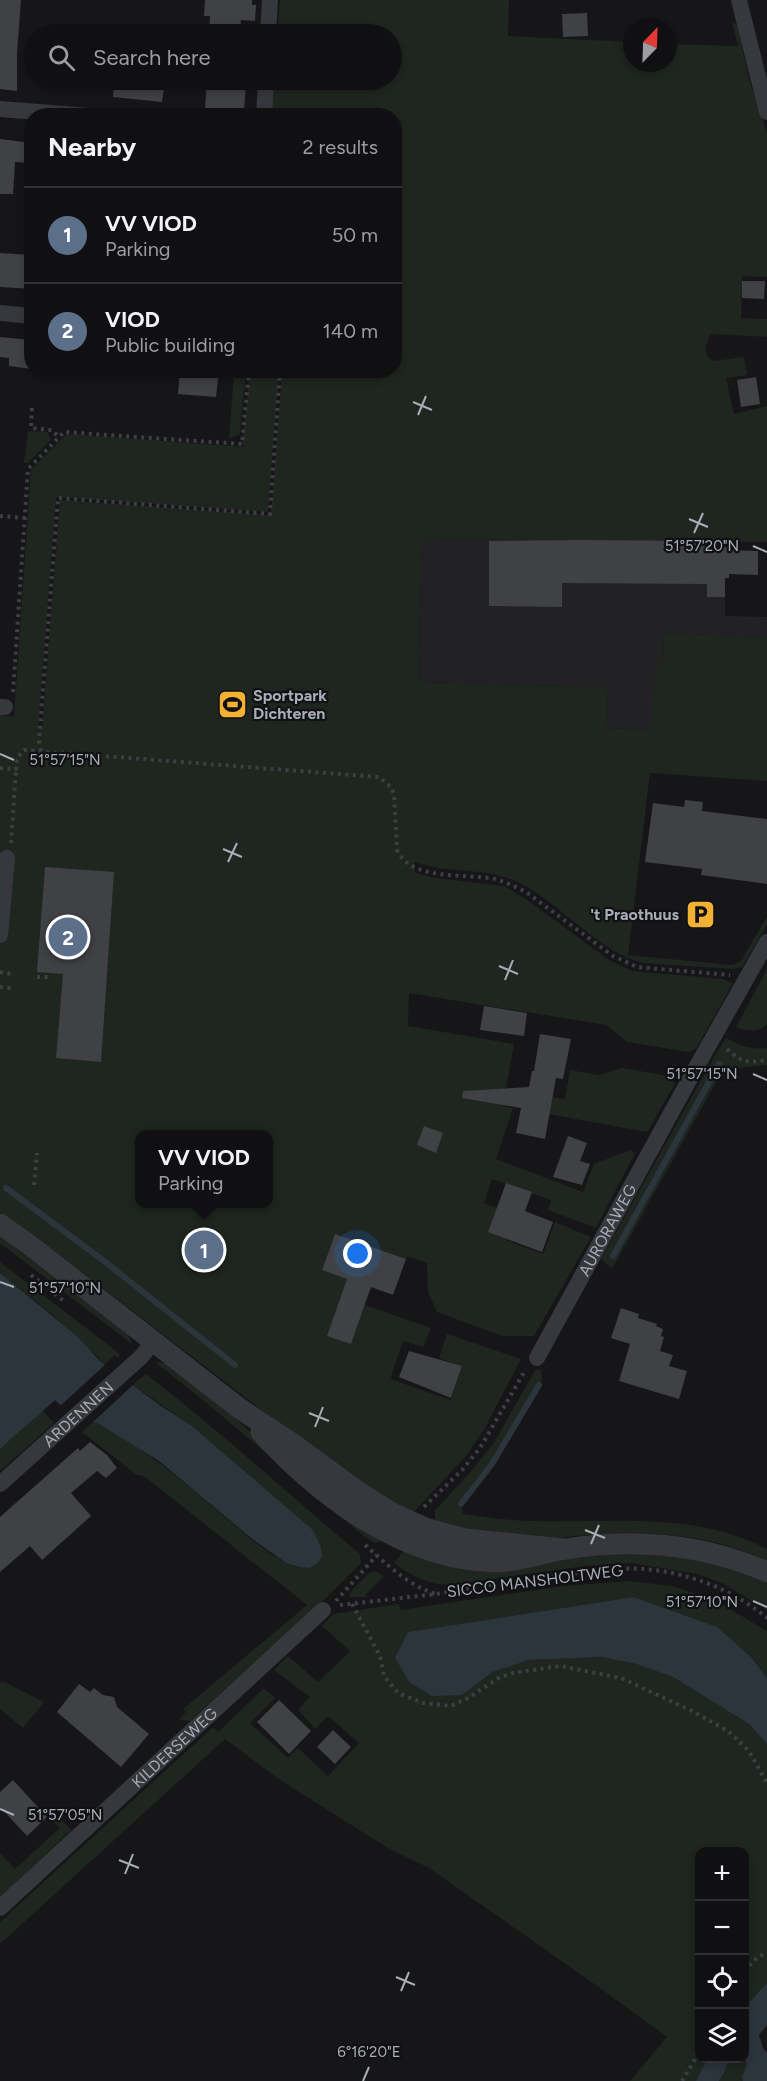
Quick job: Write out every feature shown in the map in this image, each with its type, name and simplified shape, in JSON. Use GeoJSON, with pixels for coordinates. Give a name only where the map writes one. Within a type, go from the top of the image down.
{"type":"FeatureCollection","features":[{"type":"Feature","properties":{"kind":"street"},"geometry":{"type":"LineString","coordinates":[[269,24],[270,0]]}},
{"type":"Feature","properties":{"kind":"street"},"geometry":{"type":"LineString","coordinates":[[739,0],[767,112]]}},
{"type":"Feature","properties":{"kind":"street"},"geometry":{"type":"LineString","coordinates":[[264,108],[265,90]]}},
{"type":"Feature","properties":{"kind":"street"},"geometry":{"type":"LineString","coordinates":[[0,109],[24,111]]}},
{"type":"Feature","properties":{"kind":"street"},"geometry":{"type":"LineString","coordinates":[[0,313],[24,315]]}},
{"type":"Feature","properties":{"kind":"street"},"geometry":{"type":"LineString","coordinates":[[0,935],[7,858]]}},
{"type":"Feature","properties":{"kind":"street","name":"AURORAWEG"},"geometry":{"type":"LineString","coordinates":[[537,1358],[767,942]]}},
{"type":"Feature","properties":{"kind":"street","name":"SICCO MANSHOLTWEG"},"geometry":{"type":"LineString","coordinates":[[0,1224],[239,1408],[282,1455],[314,1483],[361,1516],[407,1541],[439,1553],[471,1560],[496,1562],[522,1560],[563,1549],[652,1543],[717,1554],[767,1572]]}},
{"type":"Feature","properties":{"kind":"street","name":"ARDENNEN"},"geometry":{"type":"LineString","coordinates":[[0,1484],[129,1369],[154,1341]]}},
{"type":"Feature","properties":{"kind":"street","name":"KILDERSEWEG"},"geometry":{"type":"LineString","coordinates":[[0,1908],[327,1608]]}},
{"type":"Feature","properties":{"kind":"path"},"geometry":{"type":"LineString","coordinates":[[2,707],[12,702],[28,469],[64,432],[242,444],[248,378]]}},
{"type":"Feature","properties":{"kind":"path"},"geometry":{"type":"LineString","coordinates":[[41,751],[39,741],[58,498],[270,514],[279,378]]}},
{"type":"Feature","properties":{"kind":"path"},"geometry":{"type":"LineString","coordinates":[[32,408],[31,428],[52,430],[59,437]]}},
{"type":"Feature","properties":{"kind":"path"},"geometry":{"type":"LineString","coordinates":[[0,516],[25,518]]}},
{"type":"Feature","properties":{"kind":"path"},"geometry":{"type":"LineString","coordinates":[[7,858],[17,758],[24,750],[378,777],[391,787],[394,794],[397,850],[401,858],[414,868],[493,879],[513,885],[624,963],[637,967],[727,974],[746,978]]}},
{"type":"Feature","properties":{"kind":"path"},"geometry":{"type":"LineString","coordinates":[[0,768],[16,769]]}},
{"type":"Feature","properties":{"kind":"path"},"geometry":{"type":"LineString","coordinates":[[0,972],[12,974]]}},
{"type":"Feature","properties":{"kind":"path"},"geometry":{"type":"LineString","coordinates":[[37,977],[48,977]]}},
{"type":"Feature","properties":{"kind":"path"},"geometry":{"type":"LineString","coordinates":[[0,987],[11,988]]}},
{"type":"Feature","properties":{"kind":"path"},"geometry":{"type":"LineString","coordinates":[[717,1031],[725,1047],[744,1062],[767,1060]]}},
{"type":"Feature","properties":{"kind":"path"},"geometry":{"type":"LineString","coordinates":[[34,1185],[37,1153]]}},
{"type":"Feature","properties":{"kind":"path"},"geometry":{"type":"LineString","coordinates":[[27,1272],[74,1308]]}},
{"type":"Feature","properties":{"kind":"path"},"geometry":{"type":"LineString","coordinates":[[428,1503],[463,1469],[480,1448],[504,1410],[528,1364],[537,1358]]}},
{"type":"Feature","properties":{"kind":"path","name":"SICCO MANSHOLTWEG"},"geometry":{"type":"LineString","coordinates":[[362,1542],[409,1582],[436,1594],[498,1584]]}},
{"type":"Feature","properties":{"kind":"path"},"geometry":{"type":"LineString","coordinates":[[327,1608],[377,1556]]}},
{"type":"Feature","properties":{"kind":"path","name":"SICCO MANSHOLTWEG"},"geometry":{"type":"LineString","coordinates":[[533,1579],[617,1568],[660,1571],[707,1584],[754,1607],[767,1618]]}},
{"type":"Feature","properties":{"kind":"path"},"geometry":{"type":"LineString","coordinates":[[327,1608],[436,1594]]}},
{"type":"Feature","properties":{"kind":"path"},"geometry":{"type":"LineString","coordinates":[[352,1604],[380,1656],[384,1676],[398,1693],[423,1703],[451,1706],[499,1678],[513,1673],[560,1666],[621,1678],[694,1712],[728,1731],[749,1751],[767,1783]]}},
{"type":"Feature","properties":{"kind":"path"},"geometry":{"type":"LineString","coordinates":[[749,1966],[758,1957],[767,1953]]}},
{"type":"Feature","properties":{"kind":"path"},"geometry":{"type":"LineString","coordinates":[[682,2081],[695,2058]]}},
{"type":"Feature","properties":{"kind":"shaded area","name":"Sportpark Dichteren"},"geometry":{"type":"Polygon","coordinates":[[[280,0],[509,0],[508,36],[623,42],[623,72],[677,72],[677,44],[738,46],[732,23],[737,24],[749,79],[767,133],[767,277],[742,276],[741,318],[767,319],[767,337],[711,334],[707,342],[706,353],[714,361],[744,357],[747,375],[726,378],[734,414],[767,406],[767,542],[422,539],[418,682],[607,687],[606,728],[652,730],[656,663],[663,663],[664,633],[767,637],[767,781],[650,773],[628,955],[732,965],[740,962],[767,917],[767,925],[742,967],[735,969],[642,963],[609,948],[534,891],[509,878],[414,862],[415,873],[436,878],[504,886],[526,899],[609,960],[632,971],[722,979],[733,983],[696,1049],[689,1052],[627,1042],[606,1025],[409,993],[408,1026],[514,1044],[503,1106],[513,1108],[496,1159],[583,1192],[594,1164],[630,1150],[635,1153],[596,1228],[548,1210],[551,1200],[492,1179],[484,1203],[515,1215],[506,1240],[543,1254],[555,1222],[591,1237],[534,1336],[502,1336],[437,1312],[428,1292],[427,1263],[407,1256],[406,1259],[335,1234],[322,1270],[347,1279],[328,1336],[351,1344],[365,1305],[431,1328],[423,1347],[403,1341],[390,1379],[451,1400],[462,1367],[439,1358],[447,1334],[521,1359],[486,1426],[467,1455],[411,1515],[402,1511],[264,1412],[26,1229],[0,1212],[0,715],[14,716],[31,470],[66,434],[245,447],[242,444],[249,378],[278,378],[268,512],[56,497],[38,729],[42,729],[60,500],[271,515],[281,378],[402,378],[402,108],[272,108],[273,90],[402,90],[402,24],[278,24],[280,0]]]}},
{"type":"Feature","properties":{"kind":"shaded area"},"geometry":{"type":"Polygon","coordinates":[[[233,378],[245,378],[240,434],[229,439],[233,378]]]}},
{"type":"Feature","properties":{"kind":"shaded area"},"geometry":{"type":"Polygon","coordinates":[[[28,431],[47,432],[51,440],[28,463],[24,463],[28,431]]]}},
{"type":"Feature","properties":{"kind":"shaded area"},"geometry":{"type":"Polygon","coordinates":[[[422,539],[689,541],[707,577],[707,597],[725,597],[725,616],[767,617],[767,637],[664,633],[663,663],[657,663],[653,730],[606,728],[607,687],[418,682],[422,539]]]}},
{"type":"Feature","properties":{"kind":"shaded area"},"geometry":{"type":"Polygon","coordinates":[[[767,969],[767,1024],[760,1029],[752,1030],[736,1027],[767,969]]]}},
{"type":"Feature","properties":{"kind":"shaded area"},"geometry":{"type":"Polygon","coordinates":[[[726,1038],[746,1047],[767,1048],[767,1065],[724,1068],[612,1269],[601,1259],[726,1038]]]}},
{"type":"Feature","properties":{"kind":"shaded area"},"geometry":{"type":"Polygon","coordinates":[[[622,1068],[669,1076],[675,1084],[647,1132],[531,1111],[535,1095],[565,1099],[570,1070],[599,1075],[622,1068]]]}},
{"type":"Feature","properties":{"kind":"shaded area"},"geometry":{"type":"Polygon","coordinates":[[[0,1236],[128,1334],[132,1344],[0,1243],[0,1236]]]}},
{"type":"Feature","properties":{"kind":"shaded area"},"geometry":{"type":"Polygon","coordinates":[[[0,1262],[120,1354],[118,1358],[115,1355],[105,1364],[54,1316],[0,1273],[0,1262]]]}},
{"type":"Feature","properties":{"kind":"shaded area"},"geometry":{"type":"Polygon","coordinates":[[[0,1273],[78,1337],[99,1360],[192,1426],[313,1530],[321,1547],[322,1557],[317,1564],[309,1568],[286,1563],[251,1538],[159,1461],[99,1424],[64,1409],[55,1400],[0,1449],[0,1273]]]}},
{"type":"Feature","properties":{"kind":"shaded area"},"geometry":{"type":"Polygon","coordinates":[[[156,1363],[166,1363],[234,1417],[289,1468],[385,1538],[375,1543],[364,1536],[156,1363]]]}},
{"type":"Feature","properties":{"kind":"shaded area"},"geometry":{"type":"Polygon","coordinates":[[[536,1369],[541,1370],[542,1379],[492,1464],[461,1504],[463,1514],[513,1520],[674,1523],[736,1536],[767,1549],[767,1561],[725,1545],[680,1536],[634,1533],[512,1540],[481,1535],[435,1520],[435,1510],[493,1444],[536,1369]]]}},
{"type":"Feature","properties":{"kind":"shaded area"},"geometry":{"type":"Polygon","coordinates":[[[146,1374],[360,1554],[361,1563],[321,1603],[190,1721],[179,1720],[186,1712],[183,1709],[307,1605],[144,1476],[137,1475],[82,1432],[93,1421],[110,1430],[175,1475],[260,1547],[286,1563],[301,1567],[317,1564],[313,1530],[192,1426],[133,1384],[146,1374]]]}},
{"type":"Feature","properties":{"kind":"shaded area"},"geometry":{"type":"Polygon","coordinates":[[[52,1384],[61,1406],[55,1400],[43,1411],[54,1423],[0,1471],[0,1449],[25,1427],[52,1384]]]}},
{"type":"Feature","properties":{"kind":"shaded area"},"geometry":{"type":"Polygon","coordinates":[[[407,1547],[572,1558],[636,1552],[683,1557],[719,1565],[767,1583],[767,1610],[722,1583],[697,1574],[631,1563],[585,1566],[452,1585],[436,1584],[415,1576],[394,1563],[407,1547]]]}},
{"type":"Feature","properties":{"kind":"shaded area"},"geometry":{"type":"Polygon","coordinates":[[[370,1572],[377,1572],[384,1576],[365,1595],[368,1597],[349,1597],[353,1589],[370,1572]]]}},
{"type":"Feature","properties":{"kind":"shaded area"},"geometry":{"type":"Polygon","coordinates":[[[630,1581],[672,1586],[713,1599],[767,1631],[767,1678],[751,1657],[633,1597],[408,1632],[462,1695],[493,1672],[528,1660],[602,1657],[636,1664],[673,1677],[749,1724],[767,1744],[767,1983],[749,2003],[749,1847],[695,1847],[695,2063],[705,2063],[696,2081],[630,2081],[667,2037],[429,1868],[388,1848],[280,1780],[225,1739],[0,1944],[0,1922],[213,1727],[218,1732],[264,1688],[275,1698],[250,1723],[288,1758],[298,1748],[328,1776],[359,1743],[328,1716],[315,1729],[298,1710],[310,1697],[274,1670],[288,1656],[318,1682],[350,1651],[322,1626],[333,1614],[399,1604],[401,1610],[563,1586],[630,1581]]]}},
{"type":"Feature","properties":{"kind":"shaded area"},"geometry":{"type":"Polygon","coordinates":[[[633,1597],[717,1627],[751,1657],[767,1678],[767,1744],[749,1724],[673,1677],[636,1664],[602,1657],[529,1660],[493,1672],[462,1695],[432,1696],[410,1683],[395,1658],[408,1632],[633,1597]]]}},
{"type":"Feature","properties":{"kind":"shaded area"},"geometry":{"type":"Polygon","coordinates":[[[2,1681],[44,1702],[23,1728],[0,1709],[2,1681]]]}},
{"type":"Feature","properties":{"kind":"shaded area"},"geometry":{"type":"Polygon","coordinates":[[[57,1815],[71,1830],[0,1898],[0,1853],[15,1869],[60,1828],[52,1820],[57,1815]]]}},
{"type":"Feature","properties":{"kind":"shaded area"},"geometry":{"type":"Polygon","coordinates":[[[767,1983],[767,2025],[759,2035],[767,2053],[767,2081],[743,2081],[742,2077],[746,2063],[749,2063],[749,2003],[767,1983]]]}},
{"type":"Feature","properties":{"kind":"shaded area"},"geometry":{"type":"Polygon","coordinates":[[[705,2063],[727,2063],[719,2081],[696,2081],[705,2063]]]}},
{"type":"Feature","properties":{"kind":"shaded area"},"geometry":{"type":"Polygon","coordinates":[[[727,2063],[747,2063],[743,2081],[719,2081],[727,2063]]]}},
{"type":"Feature","properties":{"kind":"pier"},"geometry":{"type":"Polygon","coordinates":[[[108,1362],[135,1383],[91,1424],[64,1412],[59,1407],[108,1362]]]}},
{"type":"Feature","properties":{"kind":"building"},"geometry":{"type":"Polygon","coordinates":[[[0,0],[21,0],[17,91],[0,89],[0,0]]]}},
{"type":"Feature","properties":{"kind":"building"},"geometry":{"type":"Polygon","coordinates":[[[205,0],[252,0],[252,5],[256,5],[255,21],[241,20],[241,24],[210,24],[210,16],[204,16],[205,0]]]}},
{"type":"Feature","properties":{"kind":"building"},"geometry":{"type":"Polygon","coordinates":[[[587,13],[588,36],[563,37],[562,14],[587,13]]]}},
{"type":"Feature","properties":{"kind":"building"},"geometry":{"type":"Polygon","coordinates":[[[113,90],[164,90],[162,102],[113,97],[113,90]]]}},
{"type":"Feature","properties":{"kind":"building"},"geometry":{"type":"Polygon","coordinates":[[[206,90],[246,90],[244,108],[205,108],[206,90]]]}},
{"type":"Feature","properties":{"kind":"building"},"geometry":{"type":"Polygon","coordinates":[[[0,139],[24,142],[24,163],[15,162],[13,194],[0,194],[0,139]]]}},
{"type":"Feature","properties":{"kind":"building"},"geometry":{"type":"Polygon","coordinates":[[[0,253],[24,254],[24,288],[0,287],[0,253]]]}},
{"type":"Feature","properties":{"kind":"building"},"geometry":{"type":"Polygon","coordinates":[[[742,281],[765,281],[764,299],[742,298],[742,281]]]}},
{"type":"Feature","properties":{"kind":"building"},"geometry":{"type":"Polygon","coordinates":[[[0,337],[24,339],[24,368],[9,366],[9,358],[0,357],[0,337]]]}},
{"type":"Feature","properties":{"kind":"building"},"geometry":{"type":"Polygon","coordinates":[[[756,377],[760,404],[741,407],[737,380],[756,377]]]}},
{"type":"Feature","properties":{"kind":"building"},"geometry":{"type":"Polygon","coordinates":[[[179,378],[218,378],[216,397],[178,394],[179,378]]]}},
{"type":"Feature","properties":{"kind":"building"},"geometry":{"type":"Polygon","coordinates":[[[489,541],[705,541],[705,547],[729,547],[729,550],[758,551],[758,575],[729,574],[729,578],[725,578],[725,597],[707,597],[707,584],[562,583],[562,607],[489,606],[489,541]]]}},
{"type":"Feature","properties":{"kind":"building"},"geometry":{"type":"Polygon","coordinates":[[[685,800],[703,802],[702,811],[767,819],[767,884],[701,875],[702,869],[645,862],[653,803],[684,807],[685,800]]]}},
{"type":"Feature","properties":{"kind":"building"},"geometry":{"type":"Polygon","coordinates":[[[45,867],[114,872],[101,1062],[56,1058],[63,974],[37,972],[45,867]]]}},
{"type":"Feature","properties":{"kind":"building"},"geometry":{"type":"Polygon","coordinates":[[[484,1006],[527,1013],[524,1036],[480,1030],[484,1006]]]}},
{"type":"Feature","properties":{"kind":"building"},"geometry":{"type":"Polygon","coordinates":[[[540,1034],[571,1039],[563,1079],[556,1078],[545,1139],[516,1133],[521,1108],[462,1098],[463,1091],[529,1087],[540,1034]]]}},
{"type":"Feature","properties":{"kind":"building"},"geometry":{"type":"Polygon","coordinates":[[[424,1126],[443,1133],[436,1153],[417,1145],[424,1126]]]}},
{"type":"Feature","properties":{"kind":"building"},"geometry":{"type":"Polygon","coordinates":[[[568,1136],[587,1143],[580,1161],[590,1164],[582,1185],[553,1177],[568,1136]]]}},
{"type":"Feature","properties":{"kind":"building"},"geometry":{"type":"Polygon","coordinates":[[[506,1183],[532,1192],[525,1211],[553,1222],[542,1252],[488,1232],[506,1183]]]}},
{"type":"Feature","properties":{"kind":"building"},"geometry":{"type":"Polygon","coordinates":[[[335,1234],[406,1259],[393,1295],[371,1287],[351,1344],[327,1336],[347,1279],[322,1270],[335,1234]]]}},
{"type":"Feature","properties":{"kind":"building"},"geometry":{"type":"Polygon","coordinates":[[[621,1308],[639,1314],[638,1318],[657,1324],[656,1326],[663,1329],[661,1336],[664,1337],[660,1351],[673,1355],[669,1366],[687,1371],[679,1399],[619,1381],[630,1344],[611,1338],[621,1308]]]}},
{"type":"Feature","properties":{"kind":"building"},"geometry":{"type":"Polygon","coordinates":[[[409,1351],[462,1366],[451,1398],[399,1377],[409,1351]]]}},
{"type":"Feature","properties":{"kind":"building"},"geometry":{"type":"Polygon","coordinates":[[[90,1442],[107,1455],[117,1468],[106,1478],[97,1471],[71,1493],[91,1516],[42,1560],[30,1546],[0,1572],[0,1517],[78,1448],[80,1451],[90,1442]]]}},
{"type":"Feature","properties":{"kind":"building"},"geometry":{"type":"Polygon","coordinates":[[[79,1684],[90,1692],[94,1688],[103,1695],[114,1697],[117,1707],[149,1734],[121,1767],[57,1712],[79,1684]]]}},
{"type":"Feature","properties":{"kind":"building"},"geometry":{"type":"Polygon","coordinates":[[[279,1700],[311,1731],[289,1754],[257,1722],[279,1700]]]}},
{"type":"Feature","properties":{"kind":"building"},"geometry":{"type":"Polygon","coordinates":[[[333,1730],[351,1747],[335,1764],[317,1747],[333,1730]]]}},
{"type":"Feature","properties":{"kind":"building"},"geometry":{"type":"Polygon","coordinates":[[[13,1780],[47,1817],[27,1836],[0,1807],[0,1792],[13,1780]]]}},
{"type":"Feature","properties":{"kind":"waterway"},"geometry":{"type":"LineString","coordinates":[[613,1256],[719,1064]]}},
{"type":"Feature","properties":{"kind":"waterway"},"geometry":{"type":"LineString","coordinates":[[6,1188],[104,1261],[235,1365]]}},
{"type":"Feature","properties":{"kind":"waterway"},"geometry":{"type":"LineString","coordinates":[[461,1504],[492,1464],[539,1385]]}},
{"type":"Feature","properties":{"kind":"place","name":"Sportpark Dichteren"},"geometry":{"type":"Point","coordinates":[232,704]}},
{"type":"Feature","properties":{"kind":"place","name":"'t Praothuus"},"geometry":{"type":"Point","coordinates":[700,914]}},
{"type":"Feature","properties":{"kind":"place","name":"VIOD"},"geometry":{"type":"Point","coordinates":[68,937]}},
{"type":"Feature","properties":{"kind":"place","name":"VV VIOD"},"geometry":{"type":"Point","coordinates":[204,1250]}}]}
